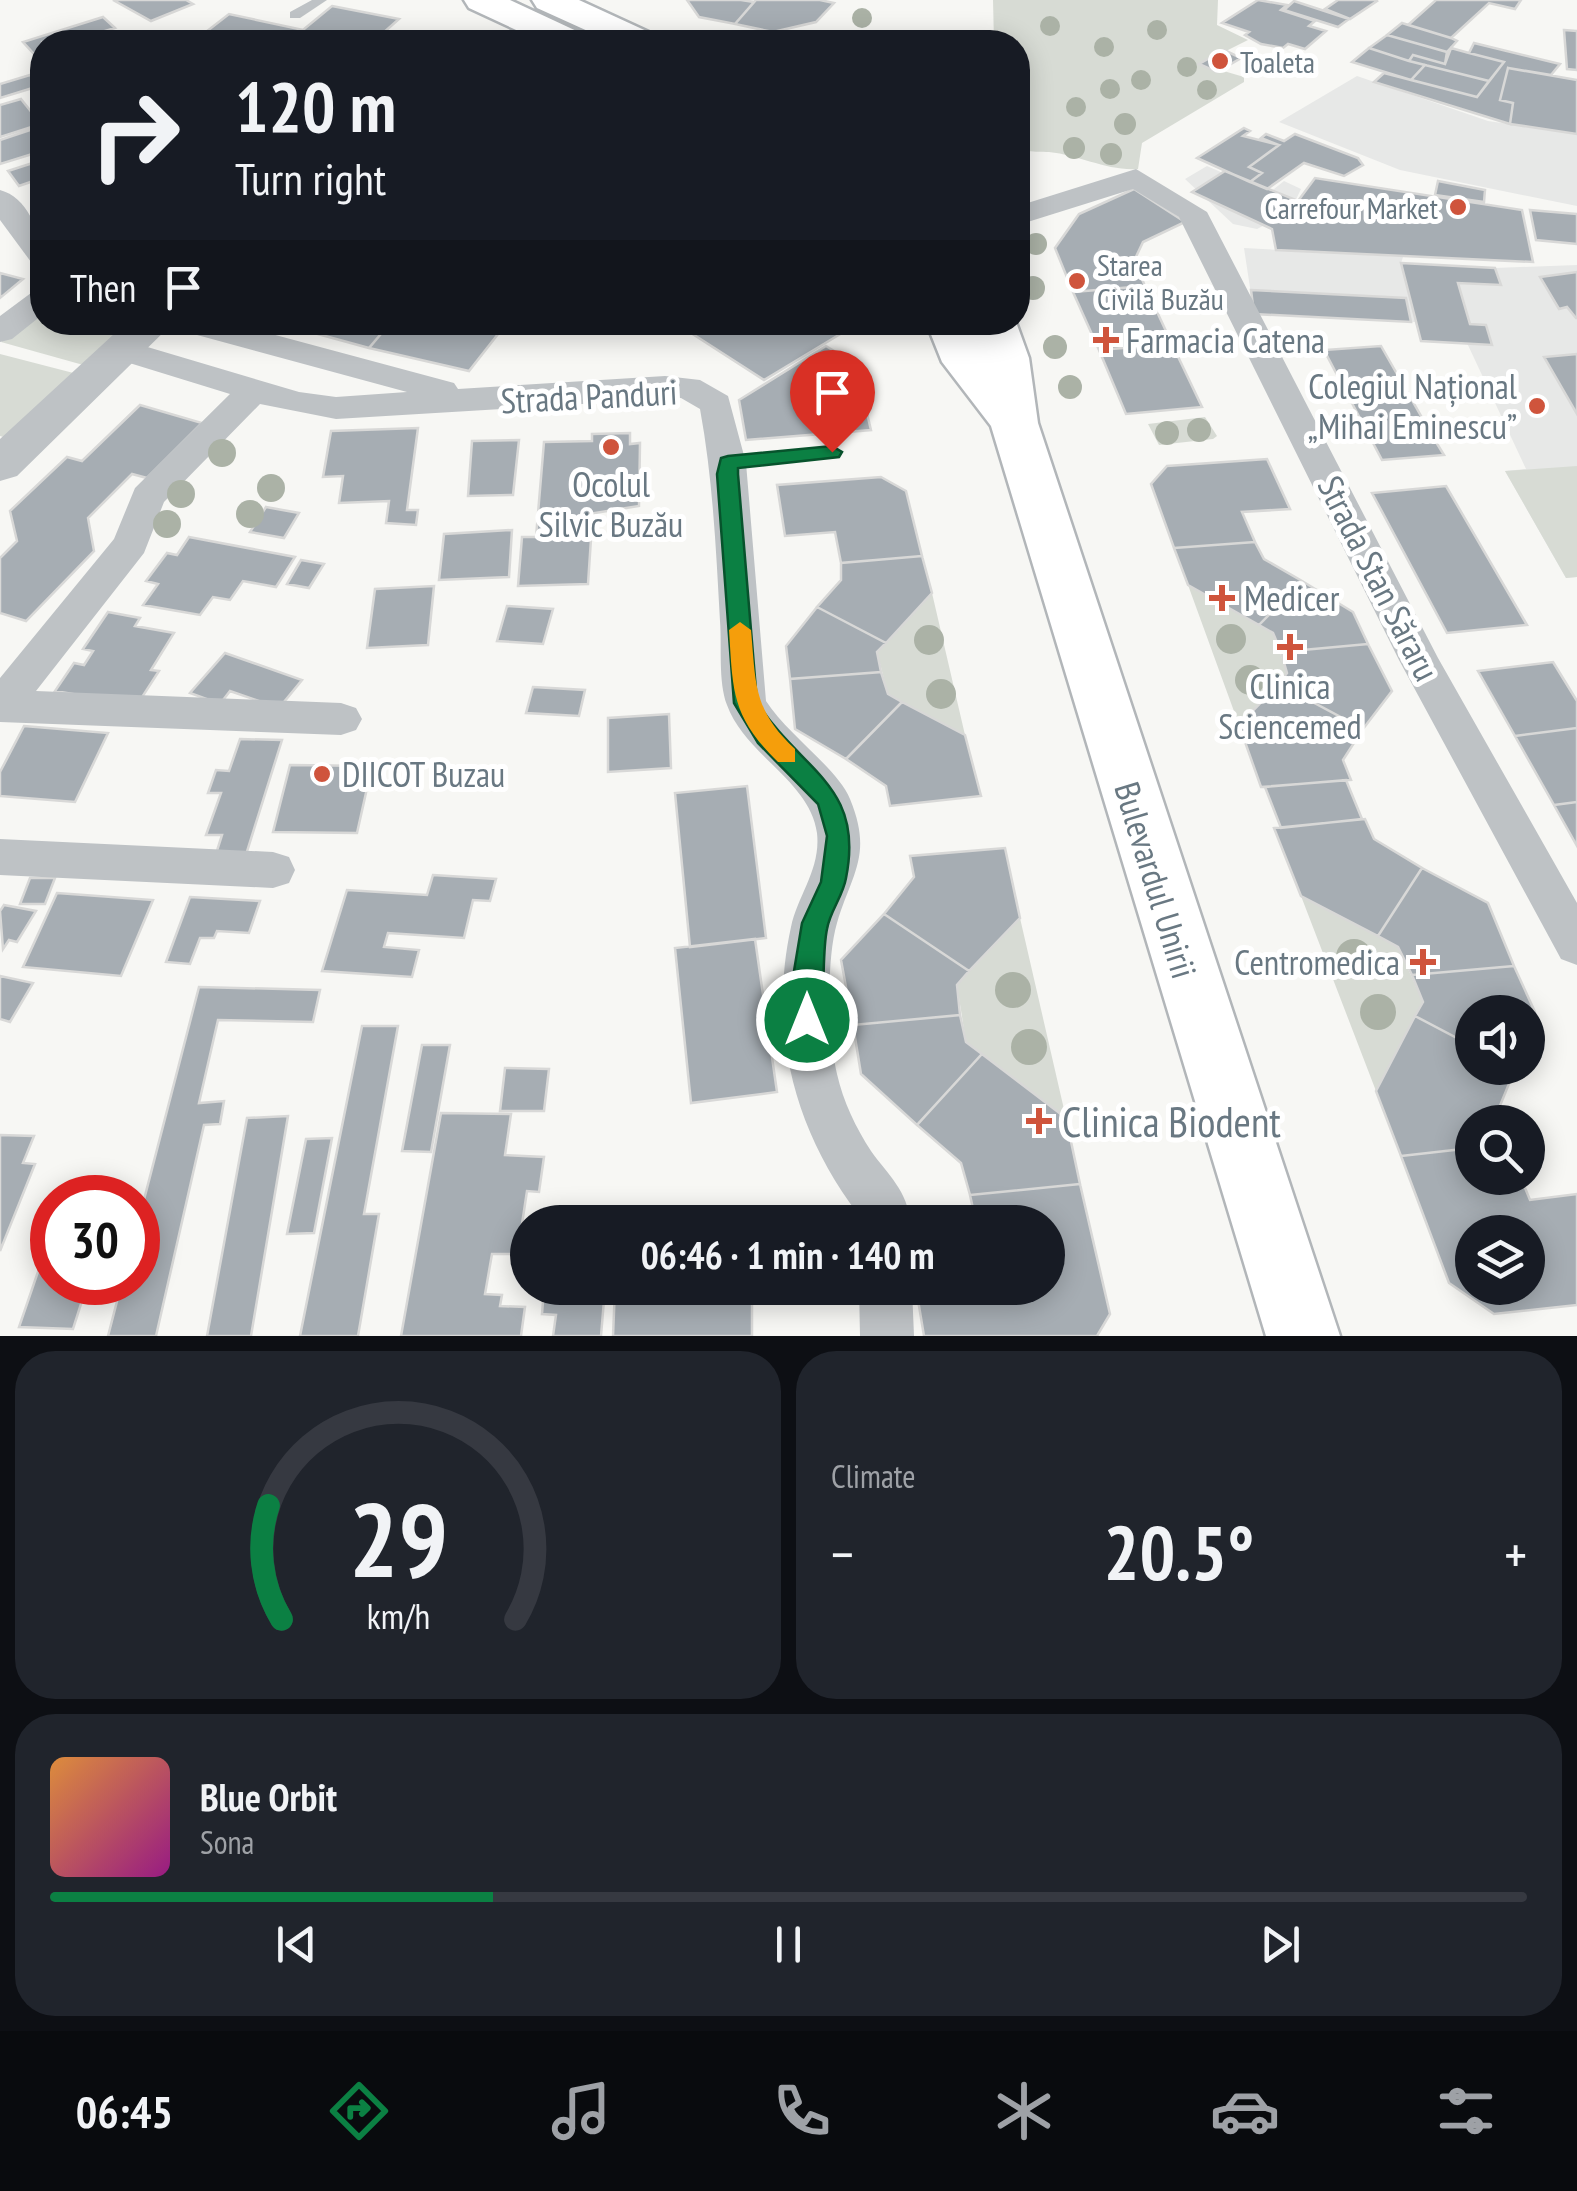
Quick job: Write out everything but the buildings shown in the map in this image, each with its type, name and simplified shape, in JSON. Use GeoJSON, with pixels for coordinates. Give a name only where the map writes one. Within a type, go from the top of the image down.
{"type":"FeatureCollection","features":[{"type":"Feature","properties":{"kind":"main road"},"geometry":{"type":"LineString","coordinates":[[550,0],[614,30]]}},
{"type":"Feature","properties":{"kind":"main road"},"geometry":{"type":"LineString","coordinates":[[492,2],[547,30]]}},
{"type":"Feature","properties":{"kind":"main road","name":"Bulevardul Unirii"},"geometry":{"type":"LineString","coordinates":[[954,335],[965,362],[1014,423]]}},
{"type":"Feature","properties":{"kind":"main road","name":"Bulevardul Unirii"},"geometry":{"type":"LineString","coordinates":[[998,335],[1006,358],[1014,423],[1303,1336]]}},
{"type":"Feature","properties":{"kind":"street"},"geometry":{"type":"LineString","coordinates":[[465,30],[492,2]]}},
{"type":"Feature","properties":{"kind":"street","name":"Strada Stan Săraru"},"geometry":{"type":"LineString","coordinates":[[1030,212],[1136,178],[1192,212],[1204,228],[1420,660],[1577,945]]}},
{"type":"Feature","properties":{"kind":"street"},"geometry":{"type":"LineString","coordinates":[[0,199],[30,240]]}},
{"type":"Feature","properties":{"kind":"street"},"geometry":{"type":"LineString","coordinates":[[0,332],[30,309]]}},
{"type":"Feature","properties":{"kind":"street"},"geometry":{"type":"LineString","coordinates":[[0,465],[141,335]]}},
{"type":"Feature","properties":{"kind":"street","name":"Strada Panduri"},"geometry":{"type":"LineString","coordinates":[[158,335],[254,390],[336,408],[688,388],[716,404],[728,463],[746,703],[767,737],[829,799],[839,836],[833,882],[814,923],[807,971],[812,1072],[828,1124],[853,1167],[882,1205]]}},
{"type":"Feature","properties":{"kind":"street","name":"Strada Panduri"},"geometry":{"type":"LineString","coordinates":[[174,335],[480,402]]}},
{"type":"Feature","properties":{"kind":"street"},"geometry":{"type":"LineString","coordinates":[[1,706],[131,544],[148,497],[254,390]]}},
{"type":"Feature","properties":{"kind":"street"},"geometry":{"type":"LineString","coordinates":[[1,706],[341,719]]}},
{"type":"Feature","properties":{"kind":"street"},"geometry":{"type":"LineString","coordinates":[[0,857],[273,870]]}},
{"type":"Feature","properties":{"kind":"street"},"geometry":{"type":"LineString","coordinates":[[886,1305],[887,1336]]}},
{"type":"Feature","properties":{"kind":"lane"},"geometry":{"type":"LineString","coordinates":[[295,15],[321,0]]}},
{"type":"Feature","properties":{"kind":"lane"},"geometry":{"type":"LineString","coordinates":[[728,463],[832,452]]}},
{"type":"Feature","properties":{"kind":"shaded area"},"geometry":{"type":"Polygon","coordinates":[[[993,0],[1218,0],[1217,25],[1248,40],[1200,64],[1244,77],[1244,82],[1142,143],[1138,169],[1030,151],[1030,30],[994,30],[993,0]]]}},
{"type":"Feature","properties":{"kind":"shaded area"},"geometry":{"type":"Polygon","coordinates":[[[1357,76],[1488,121],[1577,134],[1577,206],[1400,170],[1279,122],[1357,76]]]}},
{"type":"Feature","properties":{"kind":"shaded area"},"geometry":{"type":"Polygon","coordinates":[[[1207,166],[1269,193],[1284,181],[1301,189],[1290,212],[1257,229],[1233,224],[1185,179],[1207,166]]]}},
{"type":"Feature","properties":{"kind":"shaded area","name":"Colegiul Național „Mihai Eminescu”"},"geometry":{"type":"Polygon","coordinates":[[[1244,248],[1403,257],[1401,263],[1495,268],[1577,265],[1577,577],[1566,578],[1505,471],[1526,469],[1467,343],[1421,341],[1415,322],[1254,314],[1244,248]]]}},
{"type":"Feature","properties":{"kind":"shaded area"},"geometry":{"type":"Polygon","coordinates":[[[30,321],[30,335],[130,335],[94,368],[1,342],[30,321]]]}},
{"type":"Feature","properties":{"kind":"shaded area"},"geometry":{"type":"Polygon","coordinates":[[[0,354],[85,376],[17,441],[0,436],[0,354]]]}},
{"type":"Feature","properties":{"kind":"shaded area"},"geometry":{"type":"Polygon","coordinates":[[[1205,417],[1217,436],[1213,439],[1159,445],[1148,424],[1205,417]]]}},
{"type":"Feature","properties":{"kind":"shaded area"},"geometry":{"type":"Polygon","coordinates":[[[1577,466],[1577,577],[1566,578],[1505,471],[1577,466]]]}},
{"type":"Feature","properties":{"kind":"shaded area"},"geometry":{"type":"Polygon","coordinates":[[[1188,585],[1273,633],[1287,673],[1239,725],[1188,585]]]}},
{"type":"Feature","properties":{"kind":"shaded area"},"geometry":{"type":"Polygon","coordinates":[[[932,593],[965,735],[888,694],[877,652],[932,593]]]}},
{"type":"Feature","properties":{"kind":"shaded area"},"geometry":{"type":"Polygon","coordinates":[[[1301,896],[1398,947],[1423,1002],[1376,1091],[1301,896]]]}},
{"type":"Feature","properties":{"kind":"shaded area"},"geometry":{"type":"Polygon","coordinates":[[[1020,918],[1066,1118],[966,1042],[957,985],[1020,918]]]}},
{"type":"Feature","properties":{"kind":"slow traffic"},"geometry":{"type":"LineString","coordinates":[[740,630],[746,703],[767,737],[786,756]]}},
{"type":"Feature","properties":{"kind":"place","name":"Toaleta"},"geometry":{"type":"Point","coordinates":[1220,61]}},
{"type":"Feature","properties":{"kind":"place","name":"Carrefour Market"},"geometry":{"type":"Point","coordinates":[1458,207]}},
{"type":"Feature","properties":{"kind":"place","name":"Starea Civilă Buzău"},"geometry":{"type":"Point","coordinates":[1077,281]}},
{"type":"Feature","properties":{"kind":"place","name":"Farmacia Catena"},"geometry":{"type":"Point","coordinates":[1106,340]}},
{"type":"Feature","properties":{"kind":"place","name":"Colegiul Național „Mihai Eminescu”"},"geometry":{"type":"Point","coordinates":[1537,406]}},
{"type":"Feature","properties":{"kind":"place","name":"Ocolul Silvic Buzău"},"geometry":{"type":"Point","coordinates":[611,447]}},
{"type":"Feature","properties":{"kind":"place","name":"Medicer"},"geometry":{"type":"Point","coordinates":[1222,598]}},
{"type":"Feature","properties":{"kind":"place","name":"Clinica Sciencemed"},"geometry":{"type":"Point","coordinates":[1290,647]}},
{"type":"Feature","properties":{"kind":"place","name":"DIICOT Buzau"},"geometry":{"type":"Point","coordinates":[322,774]}},
{"type":"Feature","properties":{"kind":"place","name":"Centromedica"},"geometry":{"type":"Point","coordinates":[1423,962]}},
{"type":"Feature","properties":{"kind":"place","name":"Clinica Biodent"},"geometry":{"type":"Point","coordinates":[1039,1121]}},
{"type":"Feature","properties":{"kind":"route"},"geometry":{"type":"LineString","coordinates":[[807,1020],[807,971],[814,923],[833,882],[839,836],[829,799],[767,737],[746,703],[728,463],[832,452]]}}]}
